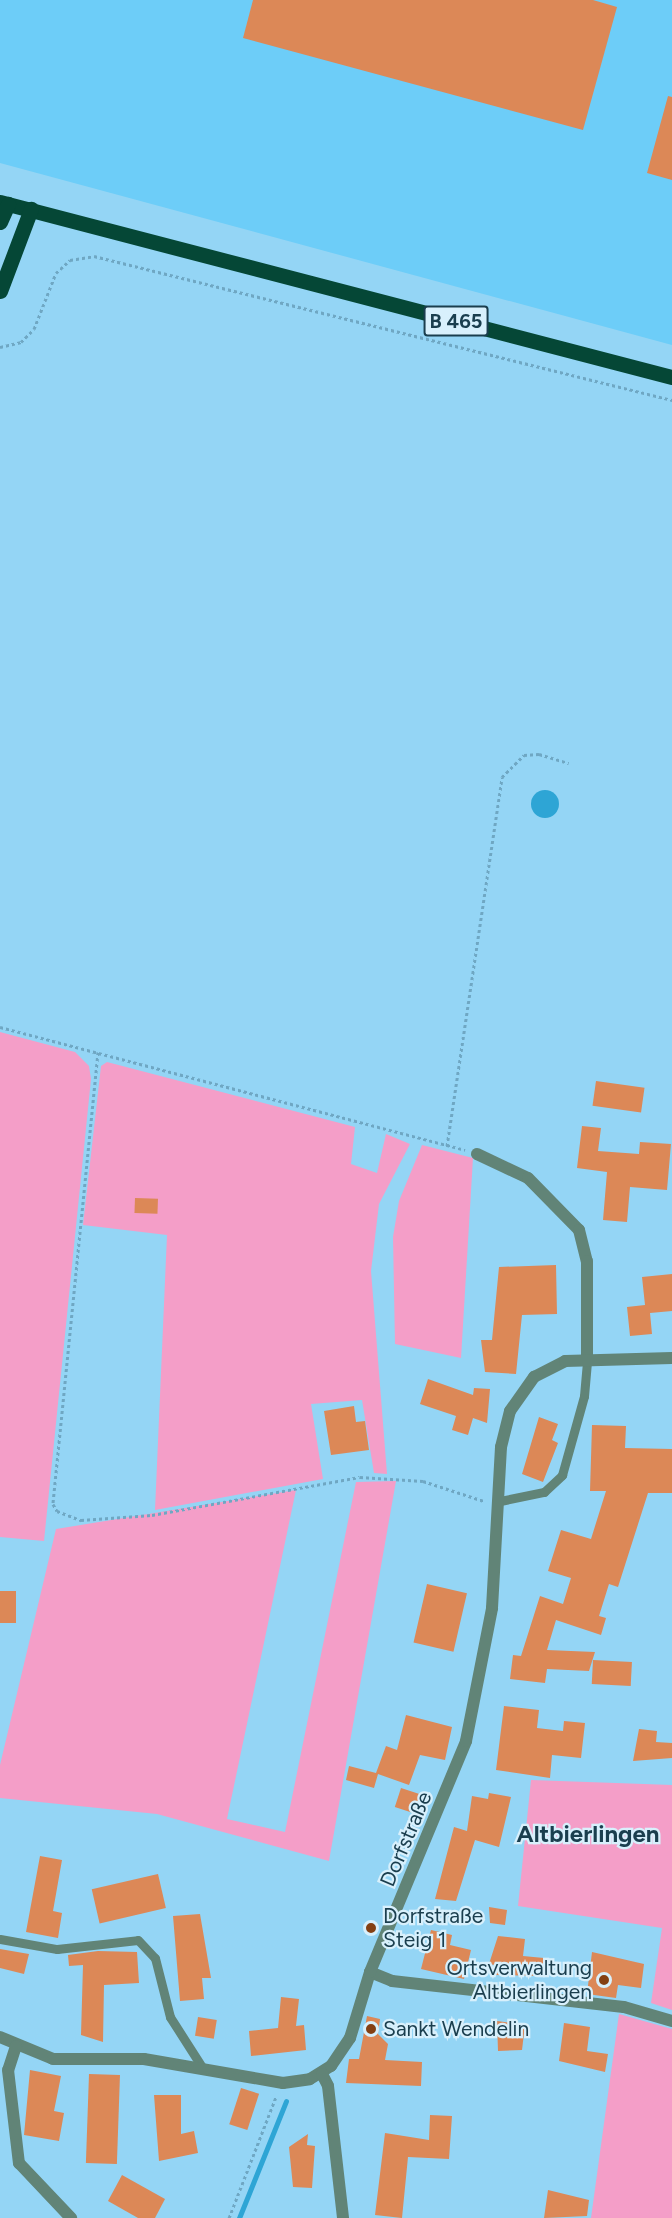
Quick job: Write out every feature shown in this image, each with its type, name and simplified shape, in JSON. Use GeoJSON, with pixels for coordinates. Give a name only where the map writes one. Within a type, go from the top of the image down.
{"type":"FeatureCollection","features":[{"type":"Feature","properties":{"kind":"main road","name":"B 465"},"geometry":{"type":"LineString","coordinates":[[4,203],[672,377]]}},
{"type":"Feature","properties":{"kind":"main road"},"geometry":{"type":"LineString","coordinates":[[0,222],[4,203]]}},
{"type":"Feature","properties":{"kind":"main road"},"geometry":{"type":"LineString","coordinates":[[0,291],[31,210]]}},
{"type":"Feature","properties":{"kind":"street"},"geometry":{"type":"LineString","coordinates":[[477,1154],[528,1178],[579,1230],[587,1262],[587,1359]]}},
{"type":"Feature","properties":{"kind":"street","name":"Dorfstraße"},"geometry":{"type":"LineString","coordinates":[[322,2074],[343,2052],[370,1972],[466,1741],[492,1608],[504,1428],[520,1394],[549,1368],[587,1359],[672,1358]]}},
{"type":"Feature","properties":{"kind":"street"},"geometry":{"type":"LineString","coordinates":[[370,1972],[392,1981],[624,2007],[672,2021]]}},
{"type":"Feature","properties":{"kind":"street"},"geometry":{"type":"LineString","coordinates":[[0,2037],[16,2046],[53,2060],[144,2060],[202,2067],[283,2083],[322,2074],[328,2086],[343,2218]]}},
{"type":"Feature","properties":{"kind":"street"},"geometry":{"type":"LineString","coordinates":[[16,2046],[8,2070],[19,2163],[71,2218]]}},
{"type":"Feature","properties":{"kind":"lane"},"geometry":{"type":"LineString","coordinates":[[500,1501],[544,1492],[562,1474],[584,1396],[587,1359]]}},
{"type":"Feature","properties":{"kind":"lane"},"geometry":{"type":"LineString","coordinates":[[0,1939],[57,1949],[138,1940],[155,1958],[170,2017],[202,2067]]}},
{"type":"Feature","properties":{"kind":"path"},"geometry":{"type":"LineString","coordinates":[[0,347],[21,342],[34,329],[56,273],[70,260],[94,256],[672,400]]}},
{"type":"Feature","properties":{"kind":"path"},"geometry":{"type":"LineString","coordinates":[[447,1146],[502,777],[524,755],[539,754],[569,764]]}},
{"type":"Feature","properties":{"kind":"path"},"geometry":{"type":"LineString","coordinates":[[0,1027],[477,1154]]}},
{"type":"Feature","properties":{"kind":"path"},"geometry":{"type":"LineString","coordinates":[[98,1052],[53,1504],[57,1511],[81,1520],[152,1515],[360,1477],[423,1481],[500,1501]]}},
{"type":"Feature","properties":{"kind":"path"},"geometry":{"type":"LineString","coordinates":[[229,2218],[283,2083]]}},
{"type":"Feature","properties":{"kind":"shaded area"},"geometry":{"type":"Polygon","coordinates":[[[0,0],[672,0],[672,345],[0,163],[0,0]]]}},
{"type":"Feature","properties":{"kind":"shaded area"},"geometry":{"type":"Polygon","coordinates":[[[545,790],[555,794],[559,804],[555,814],[545,818],[535,814],[531,804],[535,794],[545,790]]]}},
{"type":"Feature","properties":{"kind":"shaded area"},"geometry":{"type":"Polygon","coordinates":[[[0,1032],[75,1052],[89,1066],[91,1079],[44,1541],[0,1537],[0,1032]]]}},
{"type":"Feature","properties":{"kind":"shaded area"},"geometry":{"type":"Polygon","coordinates":[[[107,1062],[355,1127],[351,1164],[377,1173],[386,1134],[410,1144],[379,1204],[371,1271],[387,1474],[374,1473],[362,1400],[311,1404],[323,1479],[155,1510],[167,1235],[83,1225],[101,1066],[107,1062]]]}},
{"type":"Feature","properties":{"kind":"shaded area"},"geometry":{"type":"Polygon","coordinates":[[[422,1145],[473,1158],[461,1358],[395,1344],[393,1237],[399,1201],[422,1145]]]}},
{"type":"Feature","properties":{"kind":"shaded area"},"geometry":{"type":"Polygon","coordinates":[[[396,1481],[329,1861],[157,1814],[0,1798],[0,1765],[56,1529],[296,1490],[227,1819],[285,1832],[356,1482],[396,1481]]]}},
{"type":"Feature","properties":{"kind":"shaded area"},"geometry":{"type":"Polygon","coordinates":[[[531,1780],[672,1785],[672,2010],[651,2003],[662,1928],[518,1906],[531,1780]]]}},
{"type":"Feature","properties":{"kind":"shaded area"},"geometry":{"type":"Polygon","coordinates":[[[619,2014],[672,2029],[672,2218],[591,2218],[619,2014]]]}},
{"type":"Feature","properties":{"kind":"building"},"geometry":{"type":"Polygon","coordinates":[[[253,0],[593,0],[617,7],[583,130],[243,38],[253,0]]]}},
{"type":"Feature","properties":{"kind":"building"},"geometry":{"type":"Polygon","coordinates":[[[668,96],[672,97],[672,180],[647,173],[668,96]]]}},
{"type":"Feature","properties":{"kind":"building"},"geometry":{"type":"Polygon","coordinates":[[[596,1081],[645,1088],[641,1113],[593,1106],[596,1081]]]}},
{"type":"Feature","properties":{"kind":"building"},"geometry":{"type":"Polygon","coordinates":[[[582,1126],[601,1128],[598,1151],[639,1154],[640,1142],[671,1144],[667,1190],[630,1187],[627,1222],[603,1220],[607,1172],[577,1168],[582,1126]]]}},
{"type":"Feature","properties":{"kind":"building"},"geometry":{"type":"Polygon","coordinates":[[[135,1198],[158,1199],[157,1214],[134,1213],[135,1198]]]}},
{"type":"Feature","properties":{"kind":"building"},"geometry":{"type":"Polygon","coordinates":[[[556,1265],[557,1314],[522,1315],[516,1374],[485,1372],[481,1340],[492,1340],[499,1267],[556,1265]]]}},
{"type":"Feature","properties":{"kind":"building"},"geometry":{"type":"Polygon","coordinates":[[[672,1274],[672,1311],[650,1313],[652,1334],[630,1336],[627,1307],[645,1305],[642,1277],[672,1274]]]}},
{"type":"Feature","properties":{"kind":"building"},"geometry":{"type":"Polygon","coordinates":[[[428,1379],[473,1395],[474,1388],[490,1389],[487,1423],[473,1418],[468,1435],[452,1430],[456,1416],[420,1404],[428,1379]]]}},
{"type":"Feature","properties":{"kind":"building"},"geometry":{"type":"Polygon","coordinates":[[[354,1406],[356,1422],[365,1421],[369,1450],[331,1455],[324,1411],[354,1406]]]}},
{"type":"Feature","properties":{"kind":"building"},"geometry":{"type":"Polygon","coordinates":[[[539,1417],[558,1424],[552,1440],[558,1443],[543,1482],[522,1474],[539,1417]]]}},
{"type":"Feature","properties":{"kind":"building"},"geometry":{"type":"Polygon","coordinates":[[[592,1425],[626,1426],[625,1448],[672,1449],[672,1493],[648,1493],[618,1587],[609,1584],[599,1616],[606,1618],[601,1635],[556,1620],[547,1650],[595,1652],[589,1671],[547,1669],[545,1683],[510,1679],[513,1655],[521,1656],[540,1596],[563,1604],[571,1578],[548,1571],[561,1530],[591,1539],[606,1491],[590,1491],[592,1425]]]}},
{"type":"Feature","properties":{"kind":"building"},"geometry":{"type":"Polygon","coordinates":[[[427,1584],[467,1593],[453,1652],[414,1642],[427,1584]]]}},
{"type":"Feature","properties":{"kind":"building"},"geometry":{"type":"Polygon","coordinates":[[[0,1591],[16,1591],[16,1623],[0,1623],[0,1591]]]}},
{"type":"Feature","properties":{"kind":"building"},"geometry":{"type":"Polygon","coordinates":[[[593,1660],[632,1662],[631,1686],[592,1684],[593,1660]]]}},
{"type":"Feature","properties":{"kind":"building"},"geometry":{"type":"Polygon","coordinates":[[[504,1706],[539,1710],[537,1728],[563,1731],[564,1721],[585,1723],[581,1758],[552,1755],[550,1778],[496,1770],[504,1706]]]}},
{"type":"Feature","properties":{"kind":"building"},"geometry":{"type":"Polygon","coordinates":[[[406,1715],[452,1727],[445,1760],[420,1755],[409,1785],[378,1774],[374,1788],[346,1780],[349,1766],[376,1773],[386,1746],[397,1750],[406,1715]]]}},
{"type":"Feature","properties":{"kind":"building"},"geometry":{"type":"Polygon","coordinates":[[[639,1729],[657,1731],[656,1742],[672,1743],[672,1758],[633,1761],[639,1729]]]}},
{"type":"Feature","properties":{"kind":"building"},"geometry":{"type":"Polygon","coordinates":[[[401,1788],[425,1796],[419,1815],[395,1807],[401,1788]]]}},
{"type":"Feature","properties":{"kind":"building"},"geometry":{"type":"Polygon","coordinates":[[[489,1793],[511,1797],[499,1847],[475,1840],[456,1901],[435,1899],[454,1827],[467,1831],[472,1796],[488,1799],[489,1793]]]}},
{"type":"Feature","properties":{"kind":"building"},"geometry":{"type":"Polygon","coordinates":[[[40,1856],[62,1860],[53,1911],[62,1913],[58,1938],[26,1932],[40,1856]]]}},
{"type":"Feature","properties":{"kind":"building"},"geometry":{"type":"Polygon","coordinates":[[[158,1874],[166,1908],[100,1923],[92,1889],[158,1874]]]}},
{"type":"Feature","properties":{"kind":"building"},"geometry":{"type":"Polygon","coordinates":[[[489,1907],[507,1910],[505,1925],[490,1923],[489,1907]]]}},
{"type":"Feature","properties":{"kind":"building"},"geometry":{"type":"Polygon","coordinates":[[[200,1914],[211,1978],[202,1978],[204,1999],[180,2001],[173,1916],[200,1914]]]}},
{"type":"Feature","properties":{"kind":"building"},"geometry":{"type":"Polygon","coordinates":[[[431,1930],[452,1935],[450,1945],[471,1950],[464,1979],[421,1969],[431,1930]]]}},
{"type":"Feature","properties":{"kind":"building"},"geometry":{"type":"Polygon","coordinates":[[[498,1936],[525,1939],[523,1956],[544,1958],[541,1976],[493,1975],[494,1965],[489,1964],[498,1936]]]}},
{"type":"Feature","properties":{"kind":"building"},"geometry":{"type":"Polygon","coordinates":[[[0,1949],[29,1954],[24,1974],[0,1968],[0,1949]]]}},
{"type":"Feature","properties":{"kind":"building"},"geometry":{"type":"Polygon","coordinates":[[[98,1951],[137,1952],[139,1983],[104,1985],[103,2042],[81,2035],[83,1965],[69,1966],[68,1955],[98,1951]]]}},
{"type":"Feature","properties":{"kind":"building","name":"Ortsverwaltung Altbierlingen"},"geometry":{"type":"Polygon","coordinates":[[[592,1952],[644,1964],[641,1988],[618,1985],[616,1998],[587,1994],[592,1952]]]}},
{"type":"Feature","properties":{"kind":"building"},"geometry":{"type":"Polygon","coordinates":[[[281,1997],[299,1999],[296,2026],[304,2025],[306,2050],[251,2056],[249,2031],[278,2028],[281,1997]]]}},
{"type":"Feature","properties":{"kind":"building"},"geometry":{"type":"Polygon","coordinates":[[[367,2016],[380,2019],[378,2034],[388,2044],[385,2060],[422,2062],[421,2086],[346,2083],[349,2059],[359,2059],[367,2016]]]}},
{"type":"Feature","properties":{"kind":"building"},"geometry":{"type":"Polygon","coordinates":[[[198,2017],[217,2020],[214,2039],[195,2036],[198,2017]]]}},
{"type":"Feature","properties":{"kind":"building"},"geometry":{"type":"Polygon","coordinates":[[[497,2021],[525,2025],[522,2050],[498,2051],[497,2021]]]}},
{"type":"Feature","properties":{"kind":"building"},"geometry":{"type":"Polygon","coordinates":[[[564,2023],[590,2027],[587,2051],[608,2054],[605,2072],[559,2061],[564,2023]]]}},
{"type":"Feature","properties":{"kind":"building"},"geometry":{"type":"Polygon","coordinates":[[[30,2070],[61,2076],[54,2111],[64,2113],[59,2141],[24,2135],[30,2070]]]}},
{"type":"Feature","properties":{"kind":"building"},"geometry":{"type":"Polygon","coordinates":[[[89,2074],[120,2075],[117,2164],[86,2163],[89,2074]]]}},
{"type":"Feature","properties":{"kind":"building"},"geometry":{"type":"Polygon","coordinates":[[[241,2088],[259,2094],[247,2130],[229,2124],[241,2088]]]}},
{"type":"Feature","properties":{"kind":"building"},"geometry":{"type":"Polygon","coordinates":[[[154,2095],[181,2095],[181,2134],[194,2131],[198,2153],[159,2161],[154,2095]]]}},
{"type":"Feature","properties":{"kind":"building"},"geometry":{"type":"Polygon","coordinates":[[[430,2115],[452,2116],[449,2159],[408,2157],[402,2218],[375,2215],[385,2133],[429,2140],[430,2115]]]}},
{"type":"Feature","properties":{"kind":"building"},"geometry":{"type":"Polygon","coordinates":[[[308,2134],[307,2145],[315,2146],[312,2188],[293,2187],[289,2147],[308,2134]]]}},
{"type":"Feature","properties":{"kind":"building"},"geometry":{"type":"Polygon","coordinates":[[[122,2175],[165,2199],[155,2218],[138,2218],[108,2201],[122,2175]]]}},
{"type":"Feature","properties":{"kind":"building"},"geometry":{"type":"Polygon","coordinates":[[[548,2190],[589,2200],[587,2216],[544,2218],[548,2190]]]}},
{"type":"Feature","properties":{"kind":"waterway"},"geometry":{"type":"LineString","coordinates":[[239,2218],[286,2101]]}},
{"type":"Feature","properties":{"kind":"place","name":"Dorfstraße Steig 1"},"geometry":{"type":"Point","coordinates":[371,1928]}},
{"type":"Feature","properties":{"kind":"place","name":"Ortsverwaltung Altbierlingen"},"geometry":{"type":"Point","coordinates":[604,1980]}},
{"type":"Feature","properties":{"kind":"place","name":"Sankt Wendelin"},"geometry":{"type":"Point","coordinates":[371,2029]}},
{"type":"Feature","properties":{"kind":"district","name":"Altbierlingen"},"geometry":{"type":"Point","coordinates":[588,1834]}}]}
